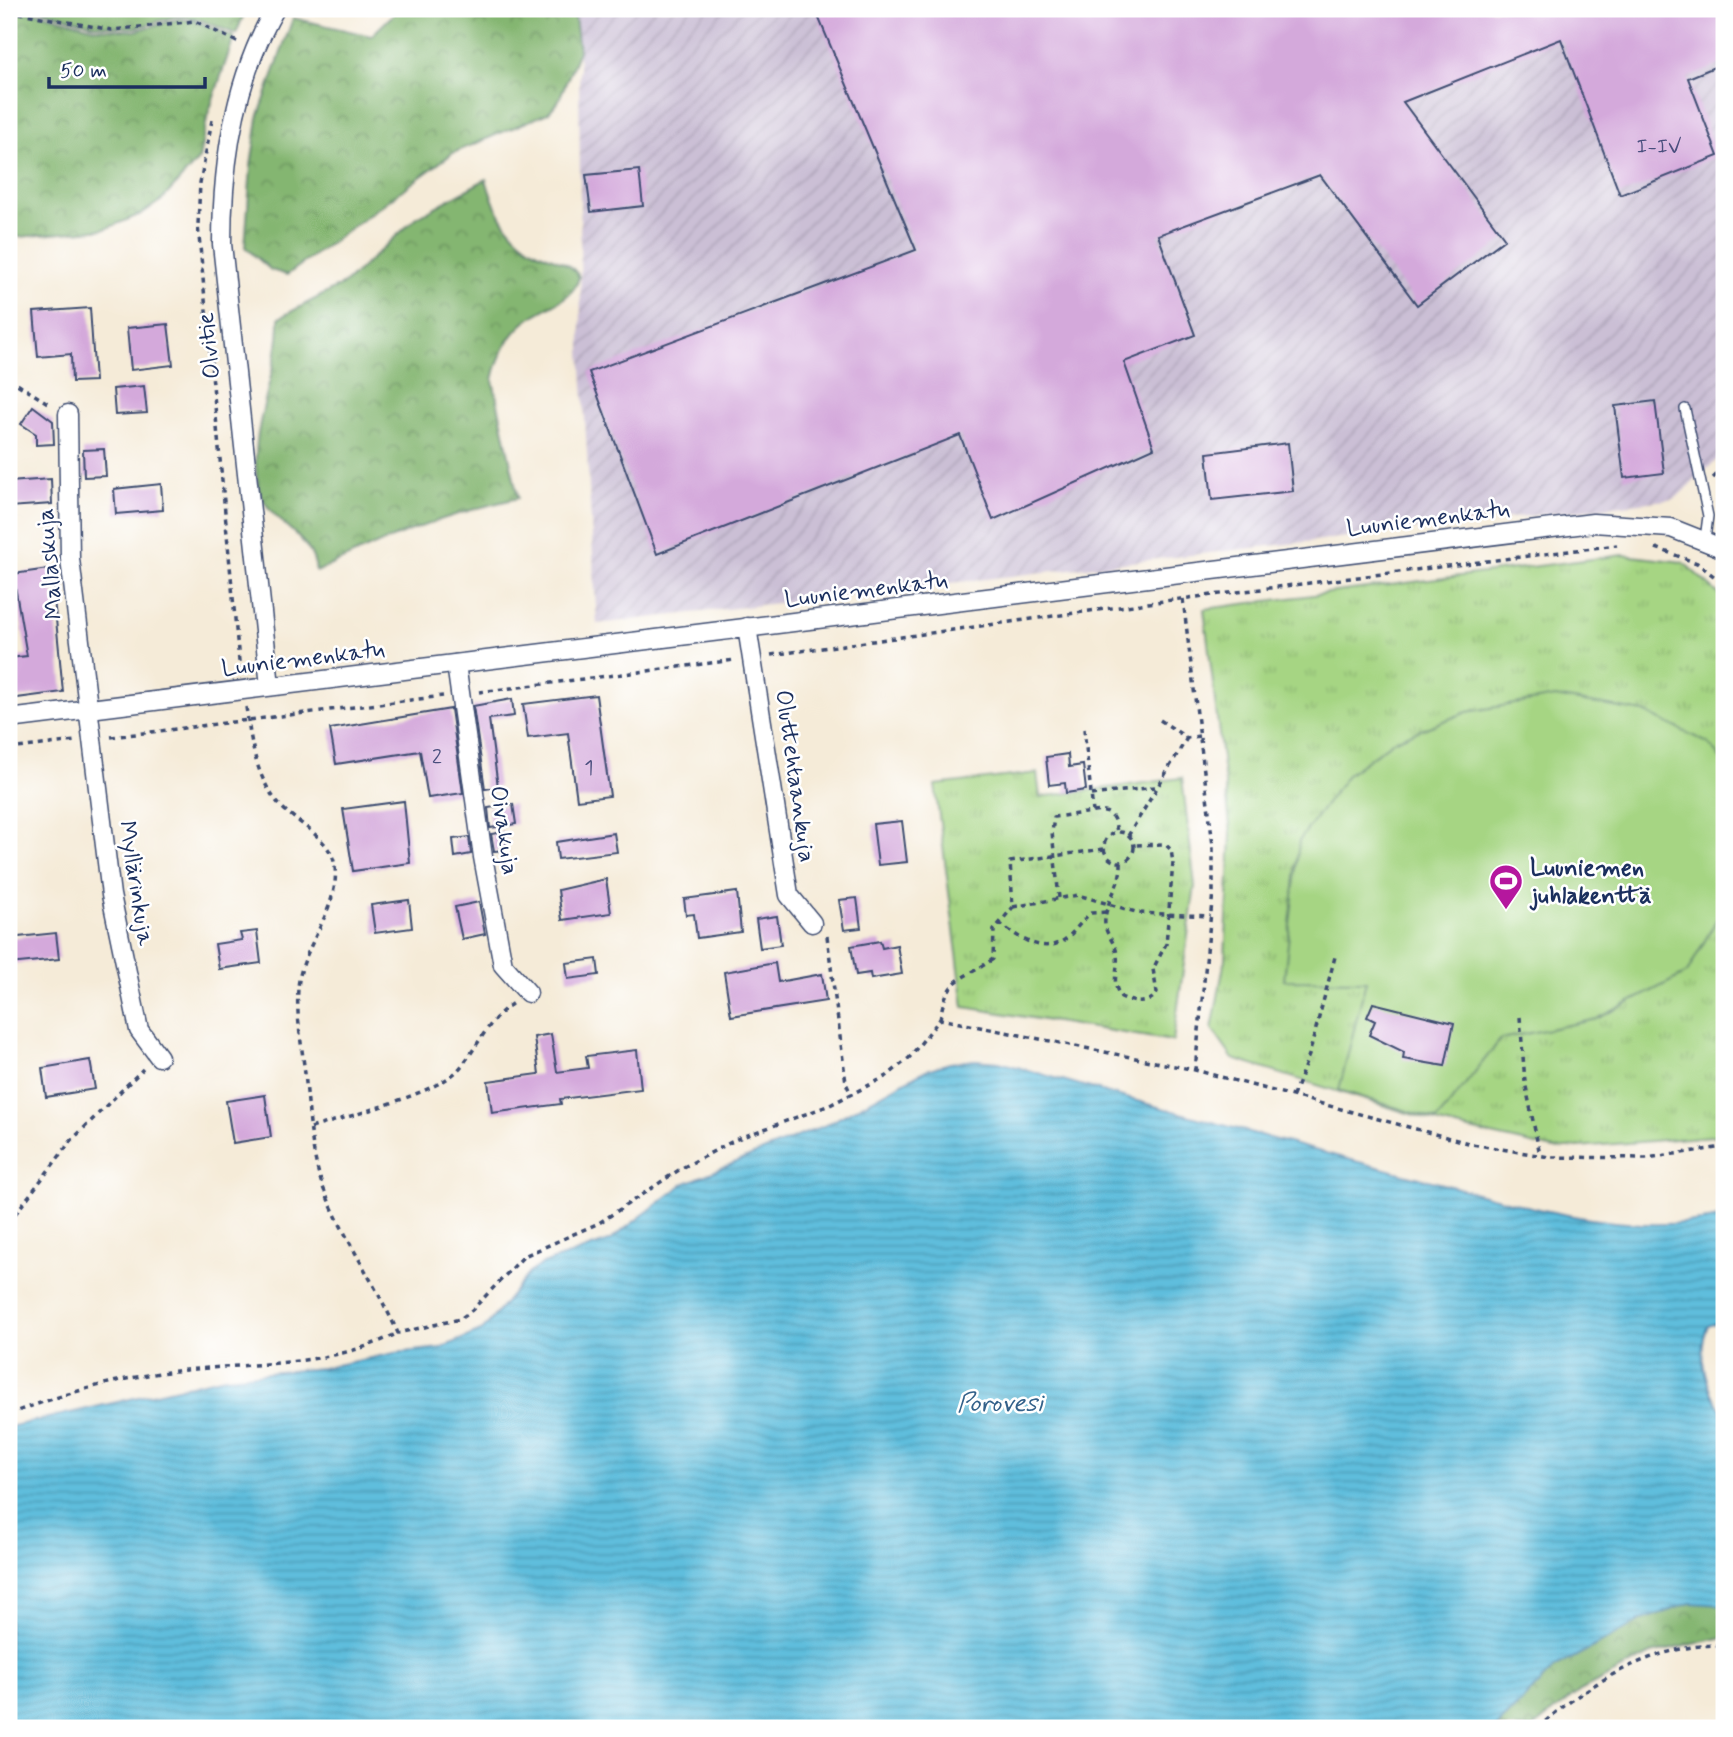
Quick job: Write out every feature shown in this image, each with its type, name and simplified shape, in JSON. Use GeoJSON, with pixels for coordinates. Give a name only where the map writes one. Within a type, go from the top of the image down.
{"type":"FeatureCollection","features":[{"type":"Feature","properties":{"kind":"street","name":"Olvitie"},"geometry":{"type":"LineString","coordinates":[[270,686],[222,244],[226,163],[241,94],[255,50],[275,9]]}},
{"type":"Feature","properties":{"kind":"street","name":"Mallaskuja"},"geometry":{"type":"LineString","coordinates":[[68,414],[70,559],[88,709]]}},
{"type":"Feature","properties":{"kind":"street","name":"Luuniemenkatu"},"geometry":{"type":"LineString","coordinates":[[9,719],[1593,523],[1671,528],[1724,549]]}},
{"type":"Feature","properties":{"kind":"street","name":"Oluttehtaankuja"},"geometry":{"type":"LineString","coordinates":[[747,628],[789,895],[812,923]]}},
{"type":"Feature","properties":{"kind":"street","name":"Oivakuja"},"geometry":{"type":"LineString","coordinates":[[456,664],[483,857],[503,965],[528,993]]}},
{"type":"Feature","properties":{"kind":"street","name":"Myllärinkuja"},"geometry":{"type":"LineString","coordinates":[[88,709],[111,895],[139,1030],[159,1057]]}},
{"type":"Feature","properties":{"kind":"lane"},"geometry":{"type":"LineString","coordinates":[[1685,409],[1708,516],[1705,540]]}},
{"type":"Feature","properties":{"kind":"path"},"geometry":{"type":"LineString","coordinates":[[9,11],[112,30],[195,21],[255,50]]}},
{"type":"Feature","properties":{"kind":"path"},"geometry":{"type":"LineString","coordinates":[[9,379],[68,414]]}},
{"type":"Feature","properties":{"kind":"path"},"geometry":{"type":"LineString","coordinates":[[104,737],[753,658],[1183,599],[1627,545]]}},
{"type":"Feature","properties":{"kind":"path"},"geometry":{"type":"LineString","coordinates":[[1651,547],[1697,563],[1724,583]]}},
{"type":"Feature","properties":{"kind":"path"},"geometry":{"type":"LineString","coordinates":[[1183,599],[1213,845],[1210,915],[1195,1070]]}},
{"type":"Feature","properties":{"kind":"path"},"geometry":{"type":"LineString","coordinates":[[243,691],[252,749],[266,785],[278,803],[328,848],[335,866],[335,881],[304,959],[298,985],[297,1015],[311,1128],[324,1190],[398,1333]]}},
{"type":"Feature","properties":{"kind":"path"},"geometry":{"type":"LineString","coordinates":[[1160,720],[1187,738],[1199,736]]}},
{"type":"Feature","properties":{"kind":"path"},"geometry":{"type":"LineString","coordinates":[[1084,729],[1093,812]]}},
{"type":"Feature","properties":{"kind":"path"},"geometry":{"type":"LineString","coordinates":[[1128,836],[1155,788],[1179,756],[1187,738]]}},
{"type":"Feature","properties":{"kind":"path"},"geometry":{"type":"LineString","coordinates":[[9,749],[73,741]]}},
{"type":"Feature","properties":{"kind":"path"},"geometry":{"type":"LineString","coordinates":[[1091,795],[1155,788]]}},
{"type":"Feature","properties":{"kind":"path"},"geometry":{"type":"LineString","coordinates":[[1059,898],[1054,856],[1054,817],[1108,811],[1112,814],[1117,832]]}},
{"type":"Feature","properties":{"kind":"path"},"geometry":{"type":"LineString","coordinates":[[1117,832],[1128,836],[1133,845],[1132,855],[1121,862],[1109,858],[1104,849],[1108,836],[1117,832]]}},
{"type":"Feature","properties":{"kind":"path"},"geometry":{"type":"LineString","coordinates":[[1121,862],[1121,876],[1107,912],[1106,932],[1117,951],[1114,972],[1116,990],[1121,997],[1137,1003],[1153,999],[1157,993],[1153,969],[1166,944],[1173,863],[1171,850],[1158,843],[1133,845]]}},
{"type":"Feature","properties":{"kind":"path"},"geometry":{"type":"LineString","coordinates":[[1013,907],[1010,862],[1104,849]]}},
{"type":"Feature","properties":{"kind":"path"},"geometry":{"type":"LineString","coordinates":[[9,1414],[59,1395],[154,1374],[338,1356],[398,1333],[460,1318],[472,1310],[524,1256],[599,1223],[682,1168],[737,1139],[851,1094],[887,1076],[909,1058],[940,1019],[944,996],[954,981],[974,973],[993,959],[992,937],[999,923],[1013,907],[1078,895],[1139,913],[1210,915]]}},
{"type":"Feature","properties":{"kind":"path"},"geometry":{"type":"LineString","coordinates":[[999,923],[1024,940],[1043,946],[1067,938],[1091,913],[1107,912]]}},
{"type":"Feature","properties":{"kind":"path"},"geometry":{"type":"LineString","coordinates":[[812,923],[826,934],[846,1083],[851,1094]]}},
{"type":"Feature","properties":{"kind":"path"},"geometry":{"type":"LineString","coordinates":[[1293,1096],[1309,1055],[1336,953]]}},
{"type":"Feature","properties":{"kind":"path"},"geometry":{"type":"LineString","coordinates":[[311,1128],[421,1090],[456,1073],[505,1008],[528,993]]}},
{"type":"Feature","properties":{"kind":"path"},"geometry":{"type":"LineString","coordinates":[[1520,1017],[1526,1091],[1540,1155]]}},
{"type":"Feature","properties":{"kind":"path"},"geometry":{"type":"LineString","coordinates":[[940,1019],[1195,1070],[1472,1144],[1540,1155],[1646,1158],[1724,1147]]}},
{"type":"Feature","properties":{"kind":"path"},"geometry":{"type":"LineString","coordinates":[[9,1222],[71,1141],[121,1088],[159,1057]]}},
{"type":"Feature","properties":{"kind":"path"},"geometry":{"type":"LineString","coordinates":[[1538,1728],[1555,1713],[1623,1669],[1665,1653],[1724,1645]]}},
{"type":"Feature","properties":{"kind":"shaded area"},"geometry":{"type":"Polygon","coordinates":[[[574,9],[1724,9],[1724,453],[1675,499],[597,624],[581,351],[579,49],[574,9]]]}},
{"type":"Feature","properties":{"kind":"green space"},"geometry":{"type":"Polygon","coordinates":[[[18,9],[246,9],[236,34],[195,18],[177,16],[135,28],[95,25],[41,10],[18,9]]]}},
{"type":"Feature","properties":{"kind":"green space"},"geometry":{"type":"Polygon","coordinates":[[[399,9],[574,9],[579,51],[558,102],[548,113],[453,153],[287,275],[271,270],[245,247],[251,166],[258,118],[293,18],[371,36],[399,9]]]}},
{"type":"Feature","properties":{"kind":"green space"},"geometry":{"type":"Polygon","coordinates":[[[9,11],[40,13],[95,28],[135,31],[178,19],[195,21],[234,37],[207,118],[199,159],[162,200],[141,214],[105,229],[9,238],[9,11]]]}},
{"type":"Feature","properties":{"kind":"green space"},"geometry":{"type":"Polygon","coordinates":[[[486,179],[493,201],[510,230],[526,245],[571,267],[579,277],[576,285],[565,297],[529,319],[516,331],[505,346],[495,371],[493,380],[518,498],[464,512],[415,529],[316,572],[308,548],[271,511],[259,489],[256,446],[278,339],[279,318],[345,283],[417,217],[486,179]]]}},
{"type":"Feature","properties":{"kind":"green space"},"geometry":{"type":"Polygon","coordinates":[[[1623,555],[1683,562],[1724,599],[1724,1135],[1554,1149],[1443,1124],[1233,1059],[1212,1029],[1225,959],[1231,834],[1204,609],[1623,555]]]}},
{"type":"Feature","properties":{"kind":"green space","name":"Luuniemen juhlakenttä"},"geometry":{"type":"Polygon","coordinates":[[[1555,697],[1644,712],[1708,743],[1724,763],[1724,906],[1687,973],[1597,1019],[1501,1039],[1437,1120],[1339,1090],[1366,981],[1284,980],[1299,841],[1347,775],[1395,740],[1467,712],[1555,697]]]}},
{"type":"Feature","properties":{"kind":"green space"},"geometry":{"type":"Polygon","coordinates":[[[1037,773],[1040,797],[1182,778],[1195,886],[1173,1041],[964,1007],[935,785],[1037,773]]]}},
{"type":"Feature","properties":{"kind":"green space"},"geometry":{"type":"Polygon","coordinates":[[[1690,1603],[1724,1605],[1724,1637],[1651,1654],[1580,1691],[1533,1728],[1496,1728],[1554,1668],[1642,1620],[1690,1603]]]}},
{"type":"Feature","properties":{"kind":"water","name":"Porovesi"},"geometry":{"type":"Polygon","coordinates":[[[975,1060],[999,1062],[1153,1106],[1567,1215],[1646,1224],[1685,1223],[1724,1217],[1724,1320],[1708,1326],[1704,1337],[1703,1360],[1712,1394],[1724,1414],[1724,1605],[1690,1603],[1642,1620],[1554,1668],[1496,1728],[9,1728],[9,1427],[225,1377],[322,1368],[395,1353],[441,1348],[483,1330],[529,1273],[543,1264],[609,1241],[683,1184],[826,1125],[926,1070],[975,1060]]]}},
{"type":"Feature","properties":{"kind":"building"},"geometry":{"type":"Polygon","coordinates":[[[815,9],[1724,9],[1724,63],[1688,78],[1718,156],[1620,195],[1561,39],[1403,102],[1505,239],[1417,305],[1320,175],[1158,235],[1195,335],[1124,362],[1154,448],[993,520],[960,435],[657,554],[589,372],[916,250],[815,9]]]}},
{"type":"Feature","properties":{"kind":"building"},"geometry":{"type":"Polygon","coordinates":[[[639,170],[643,206],[591,212],[586,175],[639,170]]]}},
{"type":"Feature","properties":{"kind":"building"},"geometry":{"type":"Polygon","coordinates":[[[90,308],[95,381],[72,382],[71,354],[38,357],[34,312],[90,308]]]}},
{"type":"Feature","properties":{"kind":"building"},"geometry":{"type":"Polygon","coordinates":[[[168,324],[173,365],[131,370],[127,328],[168,324]]]}},
{"type":"Feature","properties":{"kind":"building"},"geometry":{"type":"Polygon","coordinates":[[[144,386],[147,413],[115,415],[113,389],[144,386]]]}},
{"type":"Feature","properties":{"kind":"building"},"geometry":{"type":"Polygon","coordinates":[[[1655,401],[1664,473],[1624,478],[1615,406],[1655,401]]]}},
{"type":"Feature","properties":{"kind":"building"},"geometry":{"type":"Polygon","coordinates":[[[33,406],[53,421],[54,444],[36,445],[36,434],[21,424],[33,406]]]}},
{"type":"Feature","properties":{"kind":"building"},"geometry":{"type":"Polygon","coordinates":[[[1288,443],[1293,491],[1212,500],[1207,453],[1288,443]]]}},
{"type":"Feature","properties":{"kind":"building"},"geometry":{"type":"Polygon","coordinates":[[[104,449],[106,476],[84,477],[83,450],[104,449]]]}},
{"type":"Feature","properties":{"kind":"building"},"geometry":{"type":"Polygon","coordinates":[[[51,479],[52,504],[9,507],[9,482],[51,479]]]}},
{"type":"Feature","properties":{"kind":"building"},"geometry":{"type":"Polygon","coordinates":[[[161,484],[163,510],[116,514],[114,489],[161,484]]]}},
{"type":"Feature","properties":{"kind":"building"},"geometry":{"type":"Polygon","coordinates":[[[56,568],[58,588],[53,588],[63,692],[9,699],[9,658],[27,656],[13,574],[56,568]]]}},
{"type":"Feature","properties":{"kind":"building"},"geometry":{"type":"Polygon","coordinates":[[[596,695],[610,796],[577,800],[568,733],[528,738],[523,704],[596,695]]]}},
{"type":"Feature","properties":{"kind":"building"},"geometry":{"type":"Polygon","coordinates":[[[512,699],[514,716],[489,719],[498,787],[485,789],[473,706],[512,699]]]}},
{"type":"Feature","properties":{"kind":"building"},"geometry":{"type":"Polygon","coordinates":[[[451,709],[463,793],[428,798],[420,751],[336,764],[330,729],[451,709]]]}},
{"type":"Feature","properties":{"kind":"building"},"geometry":{"type":"Polygon","coordinates":[[[1068,754],[1069,767],[1083,765],[1086,790],[1066,793],[1065,783],[1049,785],[1046,757],[1068,754]]]}},
{"type":"Feature","properties":{"kind":"building"},"geometry":{"type":"Polygon","coordinates":[[[404,801],[410,863],[353,871],[343,809],[404,801]]]}},
{"type":"Feature","properties":{"kind":"building"},"geometry":{"type":"Polygon","coordinates":[[[513,804],[516,824],[490,828],[488,808],[513,804]]]}},
{"type":"Feature","properties":{"kind":"building"},"geometry":{"type":"Polygon","coordinates":[[[902,821],[907,862],[878,865],[873,824],[902,821]]]}},
{"type":"Feature","properties":{"kind":"building"},"geometry":{"type":"Polygon","coordinates":[[[505,832],[507,850],[494,851],[491,834],[505,832]]]}},
{"type":"Feature","properties":{"kind":"building"},"geometry":{"type":"Polygon","coordinates":[[[614,833],[617,852],[558,859],[556,842],[614,833]]]}},
{"type":"Feature","properties":{"kind":"building"},"geometry":{"type":"Polygon","coordinates":[[[469,837],[471,854],[455,857],[453,839],[469,837]]]}},
{"type":"Feature","properties":{"kind":"building"},"geometry":{"type":"Polygon","coordinates":[[[606,879],[611,913],[562,920],[558,890],[606,879]]]}},
{"type":"Feature","properties":{"kind":"building"},"geometry":{"type":"Polygon","coordinates":[[[737,892],[741,932],[697,938],[694,914],[686,915],[684,899],[737,892]]]}},
{"type":"Feature","properties":{"kind":"building"},"geometry":{"type":"Polygon","coordinates":[[[857,898],[861,928],[844,930],[839,900],[857,898]]]}},
{"type":"Feature","properties":{"kind":"building"},"geometry":{"type":"Polygon","coordinates":[[[409,900],[412,928],[375,933],[371,905],[409,900]]]}},
{"type":"Feature","properties":{"kind":"building"},"geometry":{"type":"Polygon","coordinates":[[[479,902],[485,934],[462,939],[455,907],[479,902]]]}},
{"type":"Feature","properties":{"kind":"building"},"geometry":{"type":"Polygon","coordinates":[[[777,916],[781,945],[760,948],[756,919],[777,916]]]}},
{"type":"Feature","properties":{"kind":"building"},"geometry":{"type":"Polygon","coordinates":[[[257,931],[261,963],[219,969],[215,944],[242,940],[240,933],[257,931]]]}},
{"type":"Feature","properties":{"kind":"building"},"geometry":{"type":"Polygon","coordinates":[[[56,933],[59,959],[9,964],[9,938],[56,933]]]}},
{"type":"Feature","properties":{"kind":"building"},"geometry":{"type":"Polygon","coordinates":[[[880,941],[882,948],[897,945],[902,974],[871,979],[870,973],[856,975],[851,946],[880,941]]]}},
{"type":"Feature","properties":{"kind":"building"},"geometry":{"type":"Polygon","coordinates":[[[597,959],[599,975],[568,979],[566,963],[597,959]]]}},
{"type":"Feature","properties":{"kind":"building"},"geometry":{"type":"Polygon","coordinates":[[[775,963],[778,982],[822,974],[826,1001],[731,1016],[724,972],[775,963]]]}},
{"type":"Feature","properties":{"kind":"building"},"geometry":{"type":"Polygon","coordinates":[[[1373,1003],[1454,1023],[1445,1066],[1403,1059],[1404,1052],[1369,1035],[1375,1021],[1367,1017],[1373,1003]]]}},
{"type":"Feature","properties":{"kind":"building"},"geometry":{"type":"Polygon","coordinates":[[[551,1034],[557,1072],[588,1068],[586,1056],[637,1050],[641,1089],[560,1099],[561,1104],[492,1113],[488,1081],[539,1074],[534,1037],[551,1034]]]}},
{"type":"Feature","properties":{"kind":"building"},"geometry":{"type":"Polygon","coordinates":[[[90,1060],[95,1089],[46,1097],[42,1068],[90,1060]]]}},
{"type":"Feature","properties":{"kind":"building"},"geometry":{"type":"Polygon","coordinates":[[[265,1095],[271,1137],[233,1143],[226,1101],[265,1095]]]}},
{"type":"Feature","properties":{"kind":"place","name":"Luuniemen juhlakenttä"},"geometry":{"type":"Point","coordinates":[1506,911]}}]}
